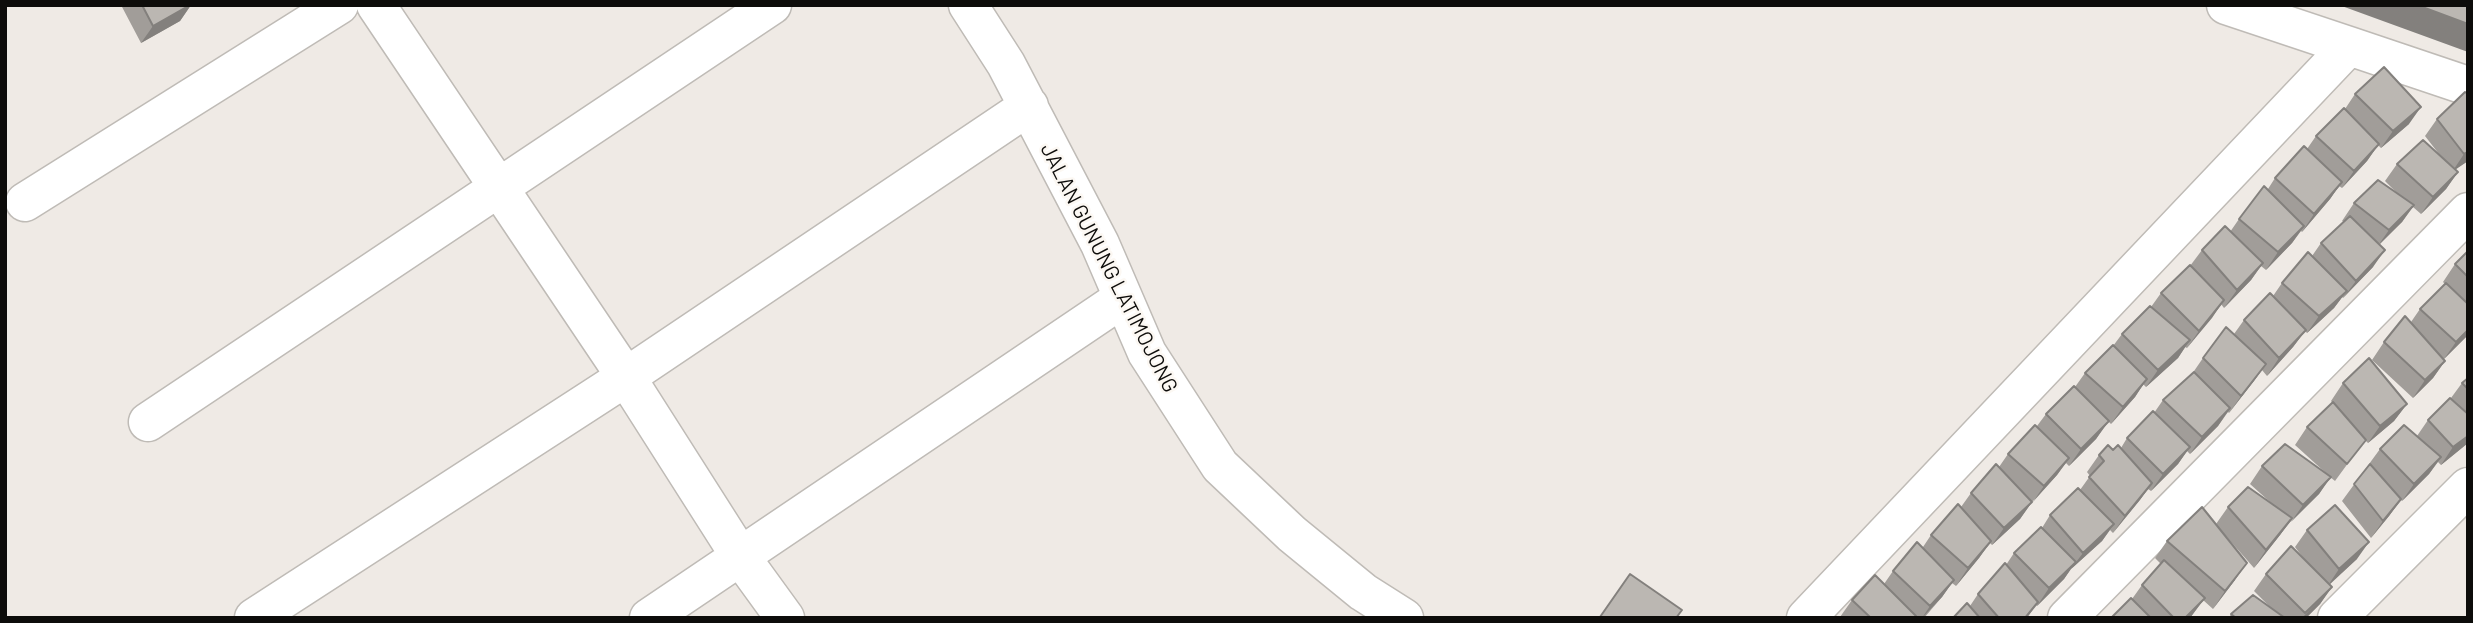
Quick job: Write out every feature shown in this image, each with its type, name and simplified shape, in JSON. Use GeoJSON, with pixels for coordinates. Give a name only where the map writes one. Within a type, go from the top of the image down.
{"type":"FeatureCollection","features":[{"type":"Feature","properties":{"kind":"street"},"geometry":{"type":"LineString","coordinates":[[25,202],[339,5]]}},
{"type":"Feature","properties":{"kind":"street"},"geometry":{"type":"LineString","coordinates":[[376,5],[626,377],[740,556],[785,618]]}},
{"type":"Feature","properties":{"kind":"street"},"geometry":{"type":"LineString","coordinates":[[148,422],[772,5]]}},
{"type":"Feature","properties":{"kind":"street","name":"JALAN GUNUNG LATIMOJONG"},"geometry":{"type":"LineString","coordinates":[[968,5],[1006,64],[1100,244],[1147,353],[1220,466],[1292,534],[1363,592],[1404,618]]}},
{"type":"Feature","properties":{"kind":"street"},"geometry":{"type":"LineString","coordinates":[[2226,5],[2468,86]]}},
{"type":"Feature","properties":{"kind":"street"},"geometry":{"type":"LineString","coordinates":[[1806,618],[2349,46]]}},
{"type":"Feature","properties":{"kind":"street"},"geometry":{"type":"LineString","coordinates":[[254,618],[626,377],[1028,106]]}},
{"type":"Feature","properties":{"kind":"street"},"geometry":{"type":"LineString","coordinates":[[2067,618],[2468,212]]}},
{"type":"Feature","properties":{"kind":"street"},"geometry":{"type":"LineString","coordinates":[[649,618],[1123,298]]}},
{"type":"Feature","properties":{"kind":"street"},"geometry":{"type":"LineString","coordinates":[[2337,618],[2468,487]]}},
{"type":"Feature","properties":{"kind":"building"},"geometry":{"type":"Polygon","coordinates":[[[142,5],[190,5],[153,26],[142,5]]]}},
{"type":"Feature","properties":{"kind":"building"},"geometry":{"type":"Polygon","coordinates":[[[2417,5],[2468,5],[2468,24],[2417,5]]]}},
{"type":"Feature","properties":{"kind":"building"},"geometry":{"type":"Polygon","coordinates":[[[2384,67],[2421,107],[2393,131],[2355,94],[2384,67]]]}},
{"type":"Feature","properties":{"kind":"building"},"geometry":{"type":"Polygon","coordinates":[[[2465,92],[2468,94],[2468,152],[2464,154],[2437,119],[2465,92]]]}},
{"type":"Feature","properties":{"kind":"building"},"geometry":{"type":"Polygon","coordinates":[[[2344,108],[2379,144],[2354,171],[2316,136],[2344,108]]]}},
{"type":"Feature","properties":{"kind":"building"},"geometry":{"type":"Polygon","coordinates":[[[2423,140],[2458,172],[2433,197],[2397,164],[2423,140]]]}},
{"type":"Feature","properties":{"kind":"building"},"geometry":{"type":"Polygon","coordinates":[[[2304,146],[2342,182],[2314,214],[2275,178],[2304,146]]]}},
{"type":"Feature","properties":{"kind":"building"},"geometry":{"type":"Polygon","coordinates":[[[2378,180],[2414,205],[2389,230],[2354,203],[2378,180]]]}},
{"type":"Feature","properties":{"kind":"building"},"geometry":{"type":"Polygon","coordinates":[[[2264,186],[2304,226],[2278,252],[2239,219],[2264,186]]]}},
{"type":"Feature","properties":{"kind":"building"},"geometry":{"type":"Polygon","coordinates":[[[2350,216],[2385,250],[2356,281],[2321,243],[2350,216]]]}},
{"type":"Feature","properties":{"kind":"building"},"geometry":{"type":"Polygon","coordinates":[[[2225,226],[2263,263],[2237,290],[2202,250],[2225,226]]]}},
{"type":"Feature","properties":{"kind":"building"},"geometry":{"type":"Polygon","coordinates":[[[2468,251],[2468,277],[2455,264],[2468,251]]]}},
{"type":"Feature","properties":{"kind":"building"},"geometry":{"type":"Polygon","coordinates":[[[2308,252],[2347,291],[2319,316],[2282,283],[2308,252]]]}},
{"type":"Feature","properties":{"kind":"building"},"geometry":{"type":"Polygon","coordinates":[[[2190,265],[2224,300],[2199,331],[2161,293],[2190,265]]]}},
{"type":"Feature","properties":{"kind":"building"},"geometry":{"type":"Polygon","coordinates":[[[2446,283],[2468,304],[2468,330],[2456,342],[2420,309],[2446,283]]]}},
{"type":"Feature","properties":{"kind":"building"},"geometry":{"type":"Polygon","coordinates":[[[2270,293],[2306,330],[2279,358],[2244,320],[2270,293]]]}},
{"type":"Feature","properties":{"kind":"building"},"geometry":{"type":"Polygon","coordinates":[[[2150,306],[2190,340],[2158,370],[2122,334],[2150,306]]]}},
{"type":"Feature","properties":{"kind":"building"},"geometry":{"type":"Polygon","coordinates":[[[2405,316],[2445,361],[2425,380],[2384,342],[2405,316]]]}},
{"type":"Feature","properties":{"kind":"building"},"geometry":{"type":"Polygon","coordinates":[[[2226,327],[2266,364],[2241,396],[2203,358],[2226,327]]]}},
{"type":"Feature","properties":{"kind":"building"},"geometry":{"type":"Polygon","coordinates":[[[2113,345],[2147,379],[2123,407],[2085,373],[2113,345]]]}},
{"type":"Feature","properties":{"kind":"building"},"geometry":{"type":"Polygon","coordinates":[[[2369,358],[2407,404],[2380,426],[2343,383],[2369,358]]]}},
{"type":"Feature","properties":{"kind":"building"},"geometry":{"type":"Polygon","coordinates":[[[2194,372],[2230,408],[2202,437],[2163,400],[2194,372]]]}},
{"type":"Feature","properties":{"kind":"building"},"geometry":{"type":"Polygon","coordinates":[[[2468,378],[2468,389],[2462,383],[2468,378]]]}},
{"type":"Feature","properties":{"kind":"building"},"geometry":{"type":"Polygon","coordinates":[[[2074,386],[2109,421],[2081,449],[2046,414],[2074,386]]]}},
{"type":"Feature","properties":{"kind":"building"},"geometry":{"type":"Polygon","coordinates":[[[2450,398],[2468,414],[2468,436],[2453,447],[2428,420],[2450,398]]]}},
{"type":"Feature","properties":{"kind":"building"},"geometry":{"type":"Polygon","coordinates":[[[2333,402],[2366,440],[2347,464],[2307,427],[2333,402]]]}},
{"type":"Feature","properties":{"kind":"building"},"geometry":{"type":"Polygon","coordinates":[[[2153,411],[2190,447],[2163,474],[2127,438],[2153,411]]]}},
{"type":"Feature","properties":{"kind":"building"},"geometry":{"type":"Polygon","coordinates":[[[2035,425],[2069,458],[2044,486],[2008,454],[2035,425]]]}},
{"type":"Feature","properties":{"kind":"building"},"geometry":{"type":"Polygon","coordinates":[[[2404,425],[2441,457],[2414,484],[2380,449],[2404,425]]]}},
{"type":"Feature","properties":{"kind":"building"},"geometry":{"type":"Polygon","coordinates":[[[2285,444],[2331,477],[2303,505],[2262,466],[2285,444]]]}},
{"type":"Feature","properties":{"kind":"building"},"geometry":{"type":"Polygon","coordinates":[[[2108,445],[2113,450],[2118,445],[2152,483],[2125,516],[2089,477],[2104,461],[2099,455],[2108,445]]]}},
{"type":"Feature","properties":{"kind":"building"},"geometry":{"type":"Polygon","coordinates":[[[1996,464],[2032,502],[2004,528],[1971,493],[1996,464]]]}},
{"type":"Feature","properties":{"kind":"building"},"geometry":{"type":"Polygon","coordinates":[[[2370,464],[2401,499],[2383,521],[2354,484],[2370,464]]]}},
{"type":"Feature","properties":{"kind":"building"},"geometry":{"type":"Polygon","coordinates":[[[2248,487],[2292,518],[2266,550],[2228,507],[2248,487]]]}},
{"type":"Feature","properties":{"kind":"building"},"geometry":{"type":"Polygon","coordinates":[[[2078,488],[2114,524],[2083,553],[2050,515],[2078,488]]]}},
{"type":"Feature","properties":{"kind":"building"},"geometry":{"type":"Polygon","coordinates":[[[1958,504],[1991,541],[1968,568],[1931,535],[1958,504]]]}},
{"type":"Feature","properties":{"kind":"building"},"geometry":{"type":"Polygon","coordinates":[[[2335,505],[2369,542],[2339,569],[2307,530],[2335,505]]]}},
{"type":"Feature","properties":{"kind":"building"},"geometry":{"type":"Polygon","coordinates":[[[2202,507],[2247,563],[2225,591],[2167,541],[2202,507]]]}},
{"type":"Feature","properties":{"kind":"building"},"geometry":{"type":"Polygon","coordinates":[[[2041,527],[2076,562],[2049,588],[2014,553],[2041,527]]]}},
{"type":"Feature","properties":{"kind":"building"},"geometry":{"type":"Polygon","coordinates":[[[1917,542],[1954,580],[1930,606],[1893,571],[1917,542]]]}},
{"type":"Feature","properties":{"kind":"building"},"geometry":{"type":"Polygon","coordinates":[[[2291,546],[2332,587],[2305,613],[2266,574],[2291,546]]]}},
{"type":"Feature","properties":{"kind":"building"},"geometry":{"type":"Polygon","coordinates":[[[2164,560],[2205,598],[2185,618],[2174,618],[2142,585],[2164,560]]]}},
{"type":"Feature","properties":{"kind":"building"},"geometry":{"type":"Polygon","coordinates":[[[2005,563],[2038,602],[2025,618],[1999,618],[1978,594],[2005,563]]]}},
{"type":"Feature","properties":{"kind":"building"},"geometry":{"type":"Polygon","coordinates":[[[1630,574],[1682,610],[1676,618],[1600,617],[1630,574]]]}},
{"type":"Feature","properties":{"kind":"building"},"geometry":{"type":"Polygon","coordinates":[[[1875,575],[1916,616],[1914,618],[1871,618],[1852,600],[1875,575]]]}},
{"type":"Feature","properties":{"kind":"building"},"geometry":{"type":"Polygon","coordinates":[[[2253,595],[2285,618],[2236,618],[2231,614],[2253,595]]]}},
{"type":"Feature","properties":{"kind":"building"},"geometry":{"type":"Polygon","coordinates":[[[2131,598],[2151,618],[2111,618],[2131,598]]]}},
{"type":"Feature","properties":{"kind":"building"},"geometry":{"type":"Polygon","coordinates":[[[1967,603],[1980,618],[1953,618],[1967,603]]]}}]}
